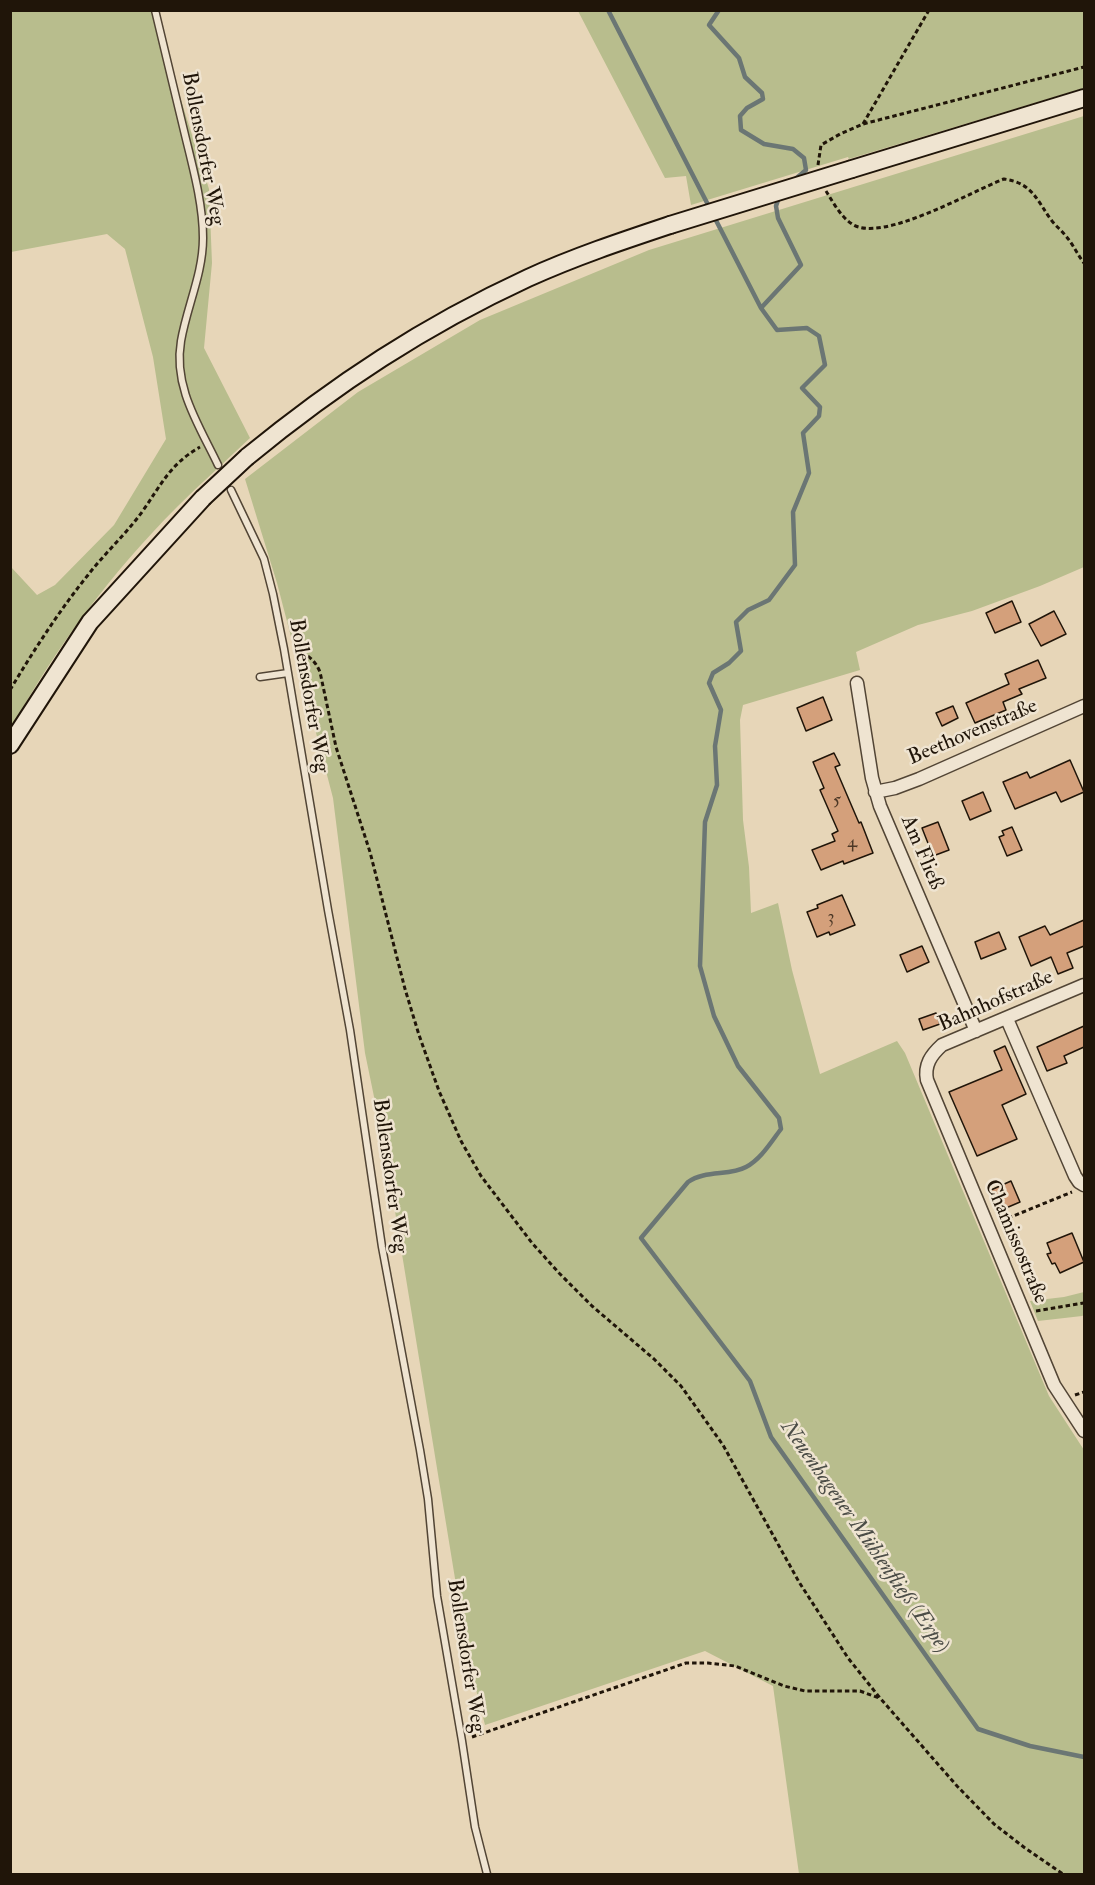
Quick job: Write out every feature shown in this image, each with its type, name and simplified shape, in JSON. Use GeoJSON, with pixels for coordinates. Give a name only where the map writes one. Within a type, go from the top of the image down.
{"type":"FeatureCollection","features":[{"type":"Feature","properties":{"kind":"main road"},"geometry":{"type":"LineString","coordinates":[[10,745],[90,622],[203,498],[247,457],[305,410],[374,362],[431,327],[481,300],[546,270],[604,247],[1084,98]]}},
{"type":"Feature","properties":{"kind":"street","name":"Am Fließ"},"geometry":{"type":"LineString","coordinates":[[857,683],[875,792],[976,1031]]}},
{"type":"Feature","properties":{"kind":"street","name":"Beethovenstraße"},"geometry":{"type":"LineString","coordinates":[[875,792],[895,788],[919,779],[1084,706]]}},
{"type":"Feature","properties":{"kind":"street","name":"Bahnhofstraße"},"geometry":{"type":"LineString","coordinates":[[928,1062],[942,1045],[1084,985]]}},
{"type":"Feature","properties":{"kind":"street"},"geometry":{"type":"LineString","coordinates":[[1006,1019],[1075,1176],[1083,1185]]}},
{"type":"Feature","properties":{"kind":"street","name":"Chamissostraße"},"geometry":{"type":"LineString","coordinates":[[928,1062],[925,1071],[927,1080],[1023,1312],[1057,1391],[1084,1431]]}},
{"type":"Feature","properties":{"kind":"lane","name":"Bollensdorfer Weg"},"geometry":{"type":"LineString","coordinates":[[155,10],[194,168],[202,219],[201,263],[181,339],[179,358],[184,394],[218,465]]}},
{"type":"Feature","properties":{"kind":"lane","name":"Bollensdorfer Weg"},"geometry":{"type":"LineString","coordinates":[[231,490],[264,559],[284,650],[350,1030],[382,1247],[428,1498],[437,1596],[475,1827],[487,1875]]}},
{"type":"Feature","properties":{"kind":"lane"},"geometry":{"type":"LineString","coordinates":[[260,677],[288,673]]}},
{"type":"Feature","properties":{"kind":"path"},"geometry":{"type":"LineString","coordinates":[[862,124],[929,10]]}},
{"type":"Feature","properties":{"kind":"path"},"geometry":{"type":"LineString","coordinates":[[820,172],[817,163],[821,145],[862,124],[1084,67]]}},
{"type":"Feature","properties":{"kind":"path"},"geometry":{"type":"LineString","coordinates":[[823,182],[841,213],[852,225],[865,229],[883,228],[915,218],[1004,179],[1016,181],[1029,189],[1042,203],[1084,263]]}},
{"type":"Feature","properties":{"kind":"path"},"geometry":{"type":"LineString","coordinates":[[10,690],[56,615],[142,512],[158,486],[176,465],[207,443]]}},
{"type":"Feature","properties":{"kind":"path"},"geometry":{"type":"LineString","coordinates":[[284,650],[302,652],[316,664],[321,672],[336,747],[370,852],[416,1026],[439,1091],[466,1150],[481,1176],[552,1265],[592,1306],[654,1359],[681,1386],[723,1445],[799,1582],[848,1658],[880,1698],[957,1786],[994,1824],[1063,1875]]}},
{"type":"Feature","properties":{"kind":"path"},"geometry":{"type":"LineString","coordinates":[[988,1226],[1083,1185]]}},
{"type":"Feature","properties":{"kind":"path"},"geometry":{"type":"LineString","coordinates":[[1023,1312],[1084,1303]]}},
{"type":"Feature","properties":{"kind":"path"},"geometry":{"type":"LineString","coordinates":[[462,1741],[686,1663],[735,1666],[784,1686],[805,1690],[860,1691],[880,1698]]}},
{"type":"Feature","properties":{"kind":"green space"},"geometry":{"type":"Polygon","coordinates":[[[11,11],[153,11],[209,189],[212,263],[204,348],[250,438],[177,507],[108,584],[46,669],[11,729],[11,567],[37,595],[55,585],[114,525],[166,439],[153,357],[125,249],[107,234],[11,252],[11,11]]]}},
{"type":"Feature","properties":{"kind":"green space"},"geometry":{"type":"Polygon","coordinates":[[[578,11],[1084,11],[1084,88],[691,205],[686,176],[665,178],[578,11]]]}},
{"type":"Feature","properties":{"kind":"green space"},"geometry":{"type":"Polygon","coordinates":[[[1084,116],[1084,567],[972,611],[918,625],[856,652],[860,670],[743,705],[740,720],[743,820],[749,867],[751,913],[778,903],[792,970],[820,1074],[897,1041],[905,1053],[1049,1396],[1084,1450],[1084,1874],[799,1874],[773,1686],[705,1651],[485,1725],[468,1658],[385,1150],[365,1053],[333,798],[277,583],[245,479],[358,392],[480,320],[649,250],[1084,116]]]}},
{"type":"Feature","properties":{"kind":"green space"},"geometry":{"type":"Polygon","coordinates":[[[1084,1292],[1084,1315],[1082,1316],[1038,1321],[1030,1301],[1064,1297],[1084,1292]]]}},
{"type":"Feature","properties":{"kind":"building"},"geometry":{"type":"Polygon","coordinates":[[[1012,601],[1021,622],[995,633],[986,613],[1012,601]]]}},
{"type":"Feature","properties":{"kind":"building"},"geometry":{"type":"Polygon","coordinates":[[[1054,611],[1066,634],[1041,646],[1029,624],[1054,611]]]}},
{"type":"Feature","properties":{"kind":"building"},"geometry":{"type":"Polygon","coordinates":[[[1038,660],[1046,678],[1019,689],[1022,694],[1003,702],[1006,710],[975,723],[966,703],[1009,684],[1005,674],[1038,660]]]}},
{"type":"Feature","properties":{"kind":"building"},"geometry":{"type":"Polygon","coordinates":[[[823,697],[832,720],[806,731],[797,708],[823,697]]]}},
{"type":"Feature","properties":{"kind":"building"},"geometry":{"type":"Polygon","coordinates":[[[953,706],[958,718],[942,726],[936,713],[953,706]]]}},
{"type":"Feature","properties":{"kind":"building"},"geometry":{"type":"Polygon","coordinates":[[[834,753],[840,765],[835,767],[873,853],[821,870],[812,850],[835,841],[832,834],[838,831],[820,790],[824,788],[813,762],[834,753]]]}},
{"type":"Feature","properties":{"kind":"building"},"geometry":{"type":"Polygon","coordinates":[[[1070,760],[1084,792],[1061,802],[1056,792],[1015,809],[1003,782],[1027,772],[1030,778],[1070,760]]]}},
{"type":"Feature","properties":{"kind":"building"},"geometry":{"type":"Polygon","coordinates":[[[983,792],[991,811],[970,820],[962,801],[983,792]]]}},
{"type":"Feature","properties":{"kind":"building"},"geometry":{"type":"Polygon","coordinates":[[[938,822],[949,850],[933,856],[922,828],[938,822]]]}},
{"type":"Feature","properties":{"kind":"building"},"geometry":{"type":"Polygon","coordinates":[[[1012,827],[1022,850],[1007,856],[999,837],[1004,835],[1002,831],[1012,827]]]}},
{"type":"Feature","properties":{"kind":"building"},"geometry":{"type":"Polygon","coordinates":[[[842,895],[855,925],[830,935],[829,932],[817,937],[807,912],[818,908],[817,905],[842,895]]]}},
{"type":"Feature","properties":{"kind":"building"},"geometry":{"type":"Polygon","coordinates":[[[1084,920],[1084,946],[1067,953],[1073,968],[1058,974],[1051,957],[1031,966],[1019,937],[1045,926],[1050,935],[1084,920]]]}},
{"type":"Feature","properties":{"kind":"building"},"geometry":{"type":"Polygon","coordinates":[[[999,932],[1006,949],[981,959],[975,942],[999,932]]]}},
{"type":"Feature","properties":{"kind":"building"},"geometry":{"type":"Polygon","coordinates":[[[922,946],[929,962],[907,972],[900,955],[922,946]]]}},
{"type":"Feature","properties":{"kind":"building"},"geometry":{"type":"Polygon","coordinates":[[[936,1013],[940,1024],[923,1030],[919,1019],[936,1013]]]}},
{"type":"Feature","properties":{"kind":"building"},"geometry":{"type":"Polygon","coordinates":[[[1084,1026],[1084,1047],[1064,1056],[1067,1063],[1047,1071],[1037,1047],[1084,1026]]]}},
{"type":"Feature","properties":{"kind":"building"},"geometry":{"type":"Polygon","coordinates":[[[1005,1046],[1026,1094],[1002,1105],[1017,1139],[977,1156],[949,1092],[1002,1070],[994,1051],[1005,1046]]]}},
{"type":"Feature","properties":{"kind":"building"},"geometry":{"type":"Polygon","coordinates":[[[1011,1181],[1020,1202],[999,1211],[991,1190],[1011,1181]]]}},
{"type":"Feature","properties":{"kind":"building"},"geometry":{"type":"Polygon","coordinates":[[[1072,1233],[1084,1262],[1060,1273],[1047,1254],[1051,1253],[1047,1243],[1072,1233]]]}},
{"type":"Feature","properties":{"kind":"waterway","name":"Neuenhagener Mühlenfließ (Erpe)"},"geometry":{"type":"LineString","coordinates":[[608,10],[761,308]]}},
{"type":"Feature","properties":{"kind":"waterway","name":"Neuenhagener Mühlenfließ (Erpe)"},"geometry":{"type":"LineString","coordinates":[[719,10],[709,25],[739,58],[745,77],[762,93],[763,99],[747,108],[740,116],[741,130],[764,144],[793,149],[804,158],[806,170],[793,181]]}},
{"type":"Feature","properties":{"kind":"waterway","name":"Neuenhagener Mühlenfließ (Erpe)"},"geometry":{"type":"LineString","coordinates":[[779,197],[776,206],[778,218],[801,265],[761,308],[777,330],[807,328],[819,336],[825,365],[802,388],[820,407],[819,416],[803,433],[809,473],[793,512],[795,565],[769,600],[748,610],[736,622],[741,651],[729,663],[713,673],[709,683],[721,710],[715,746],[717,785],[705,822],[700,966],[714,1016],[738,1066],[779,1118],[781,1129],[761,1155],[746,1167],[702,1176],[688,1182],[641,1238],[750,1381],[771,1437],[978,1729],[1030,1746],[1084,1757]]}}]}
